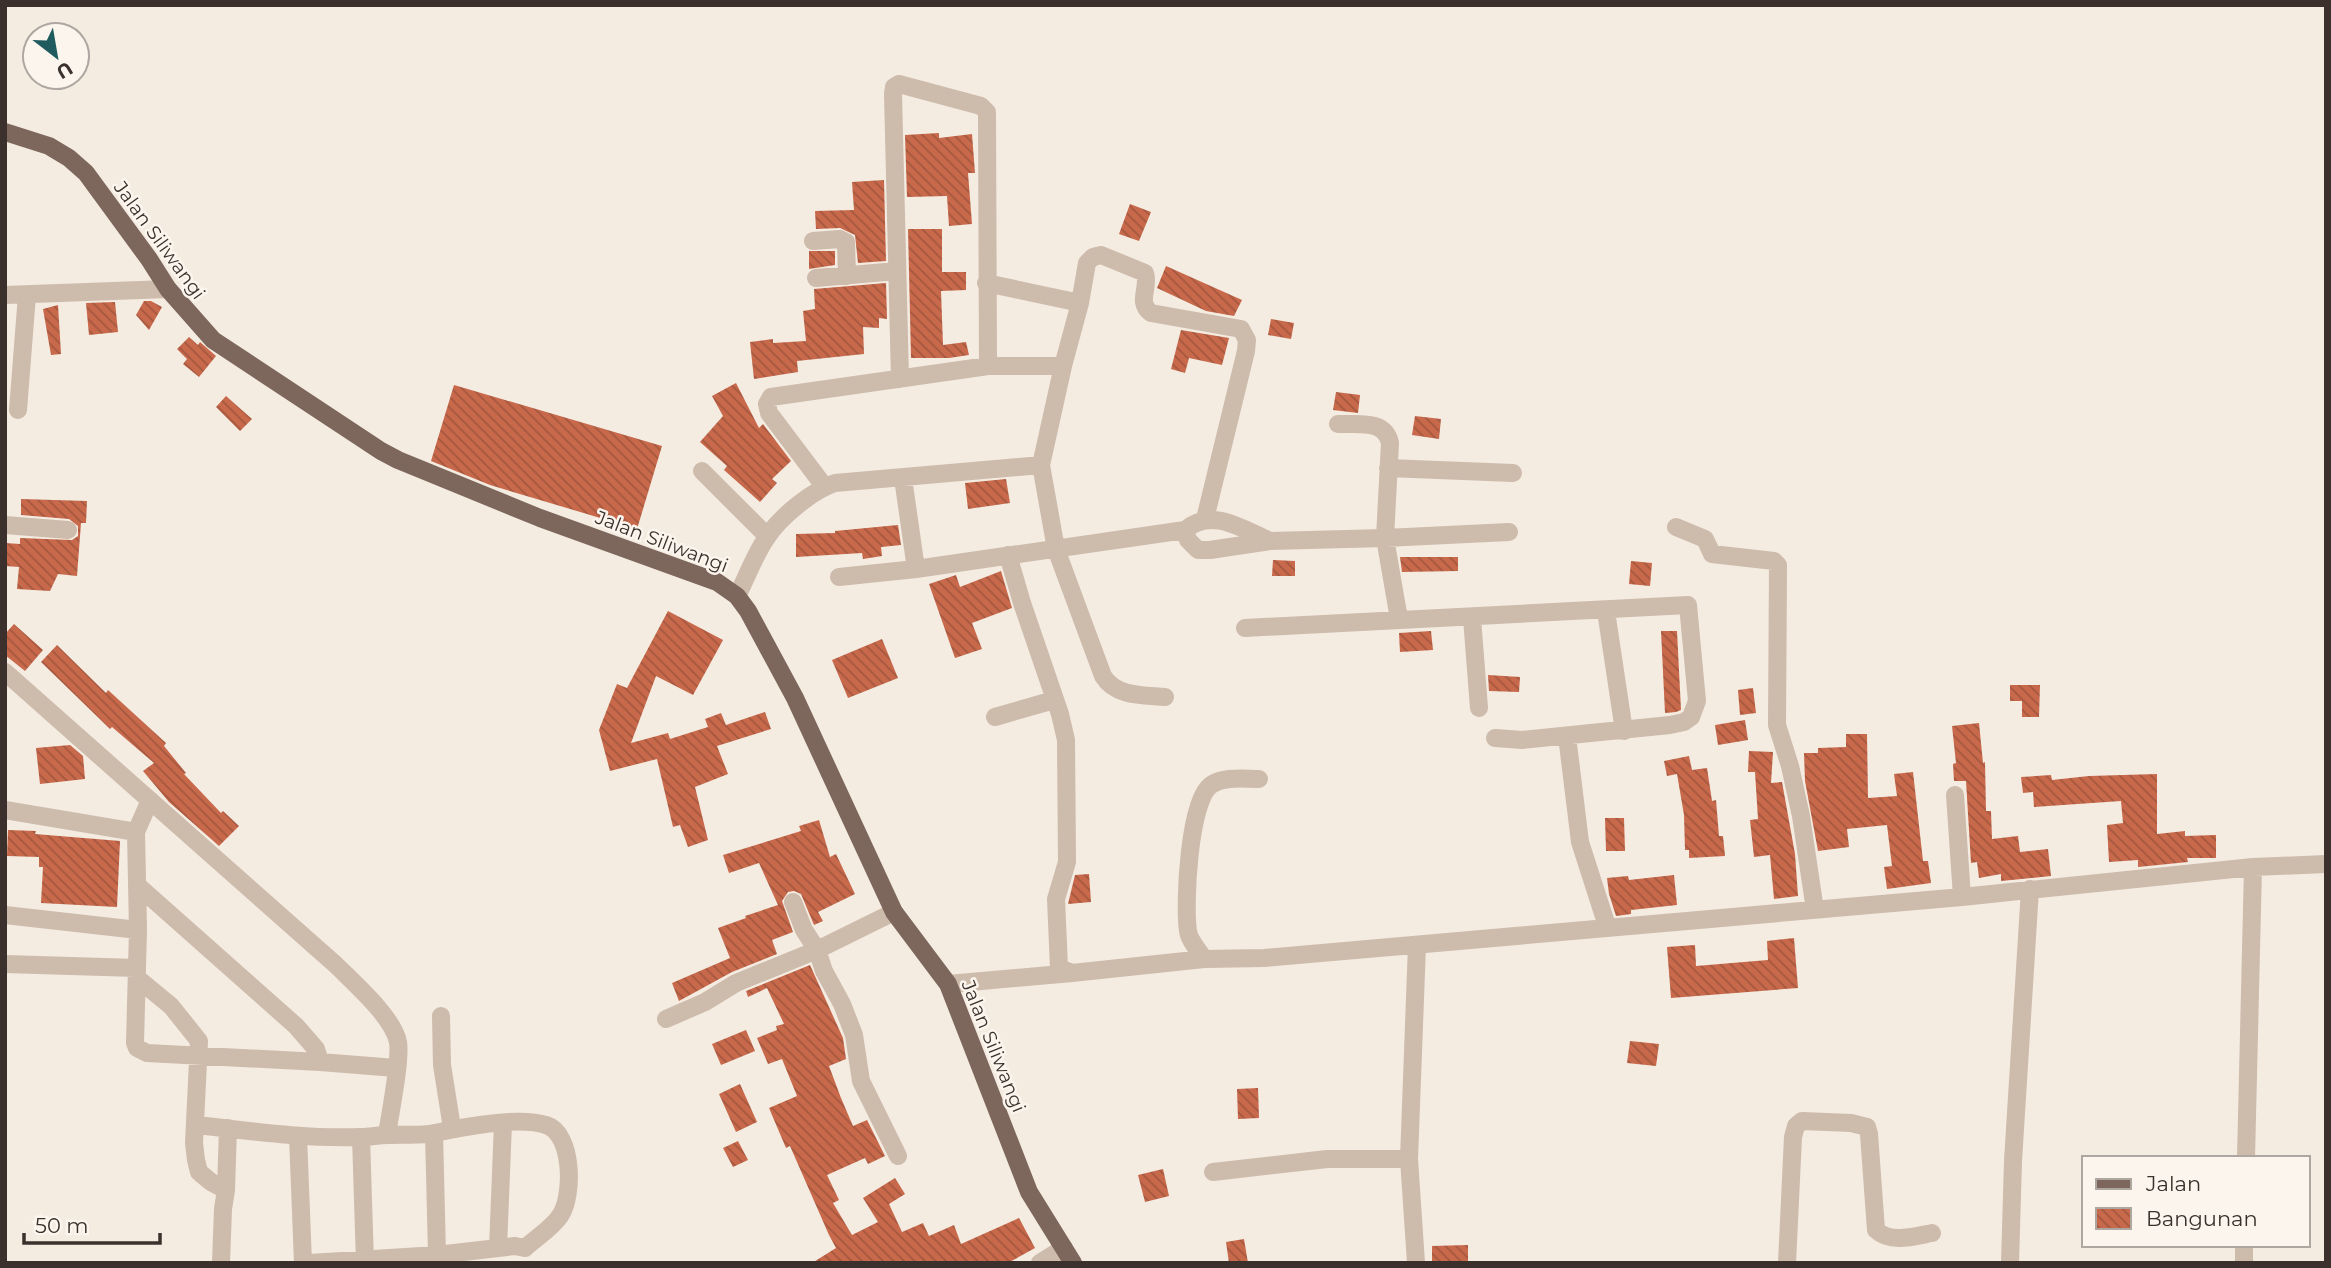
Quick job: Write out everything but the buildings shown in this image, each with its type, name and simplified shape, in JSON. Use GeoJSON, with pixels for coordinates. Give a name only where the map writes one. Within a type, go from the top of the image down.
{"type":"FeatureCollection","features":[{"type":"Feature","properties":{"kind":"main road","name":"Jalan Siliwangi"},"geometry":{"type":"LineString","coordinates":[[5,132],[49,146],[86,173],[168,289],[189,316],[221,347],[398,460],[540,518],[717,582],[737,596],[748,611],[794,698],[894,912],[948,984],[1029,1192],[1068,1256]]}},
{"type":"Feature","properties":{"kind":"street"},"geometry":{"type":"LineString","coordinates":[[900,379],[893,94],[894,87],[899,84],[981,106],[987,112],[988,366]]}},
{"type":"Feature","properties":{"kind":"street"},"geometry":{"type":"LineString","coordinates":[[813,241],[840,239],[846,242],[847,276]]}},
{"type":"Feature","properties":{"kind":"street"},"geometry":{"type":"LineString","coordinates":[[1165,698],[1130,694],[1108,684],[1056,549],[1041,465],[1087,263],[1093,257],[1101,255],[1145,273],[1147,279],[1142,300],[1145,309],[1151,313],[1241,329],[1246,335],[1245,351],[1205,519]]}},
{"type":"Feature","properties":{"kind":"street"},"geometry":{"type":"LineString","coordinates":[[817,278],[897,271]]}},
{"type":"Feature","properties":{"kind":"street"},"geometry":{"type":"LineString","coordinates":[[986,283],[1080,303]]}},
{"type":"Feature","properties":{"kind":"street"},"geometry":{"type":"LineString","coordinates":[[5,295],[168,289]]}},
{"type":"Feature","properties":{"kind":"street"},"geometry":{"type":"LineString","coordinates":[[18,410],[27,295]]}},
{"type":"Feature","properties":{"kind":"street"},"geometry":{"type":"LineString","coordinates":[[824,486],[769,413],[767,404],[771,397],[988,366],[1063,366]]}},
{"type":"Feature","properties":{"kind":"street"},"geometry":{"type":"LineString","coordinates":[[1338,424],[1382,427],[1388,433],[1390,443],[1385,538],[1399,618]]}},
{"type":"Feature","properties":{"kind":"street"},"geometry":{"type":"LineString","coordinates":[[737,596],[767,536],[811,492],[824,486],[1041,465]]}},
{"type":"Feature","properties":{"kind":"street"},"geometry":{"type":"LineString","coordinates":[[1388,468],[1513,474]]}},
{"type":"Feature","properties":{"kind":"street"},"geometry":{"type":"LineString","coordinates":[[702,471],[767,536]]}},
{"type":"Feature","properties":{"kind":"street"},"geometry":{"type":"LineString","coordinates":[[903,478],[916,569]]}},
{"type":"Feature","properties":{"kind":"street"},"geometry":{"type":"LineString","coordinates":[[839,577],[916,569],[1185,530],[1205,519],[1217,519],[1270,541]]}},
{"type":"Feature","properties":{"kind":"street"},"geometry":{"type":"LineString","coordinates":[[5,525],[68,530]]}},
{"type":"Feature","properties":{"kind":"street"},"geometry":{"type":"LineString","coordinates":[[1676,527],[1705,539],[1712,554],[1750,557],[1774,561],[1779,565],[1777,725],[1790,766],[1801,816],[1815,909]]}},
{"type":"Feature","properties":{"kind":"street"},"geometry":{"type":"LineString","coordinates":[[1185,530],[1188,540],[1198,550],[1270,541],[1508,532]]}},
{"type":"Feature","properties":{"kind":"street"},"geometry":{"type":"LineString","coordinates":[[1008,555],[1066,740],[1067,862],[1056,899],[1059,968],[1072,974]]}},
{"type":"Feature","properties":{"kind":"street"},"geometry":{"type":"LineString","coordinates":[[1245,628],[1399,618],[1472,618],[1688,606],[1697,701],[1695,712],[1684,722],[1624,731],[1522,740],[1495,738]]}},
{"type":"Feature","properties":{"kind":"street"},"geometry":{"type":"LineString","coordinates":[[1606,611],[1624,731]]}},
{"type":"Feature","properties":{"kind":"street"},"geometry":{"type":"LineString","coordinates":[[1472,618],[1479,708]]}},
{"type":"Feature","properties":{"kind":"street"},"geometry":{"type":"LineString","coordinates":[[5,672],[337,965],[369,999],[389,1024],[398,1042],[387,1135]]}},
{"type":"Feature","properties":{"kind":"street"},"geometry":{"type":"LineString","coordinates":[[995,717],[1054,700]]}},
{"type":"Feature","properties":{"kind":"street"},"geometry":{"type":"LineString","coordinates":[[1567,736],[1580,842],[1606,926]]}},
{"type":"Feature","properties":{"kind":"street"},"geometry":{"type":"LineString","coordinates":[[1204,959],[1188,933],[1189,862],[1196,808],[1212,784],[1229,779],[1259,779]]}},
{"type":"Feature","properties":{"kind":"street"},"geometry":{"type":"LineString","coordinates":[[1955,795],[1962,897]]}},
{"type":"Feature","properties":{"kind":"street"},"geometry":{"type":"LineString","coordinates":[[150,800],[136,832],[137,1048],[147,1053],[396,1068]]}},
{"type":"Feature","properties":{"kind":"street"},"geometry":{"type":"LineString","coordinates":[[5,810],[136,832]]}},
{"type":"Feature","properties":{"kind":"street"},"geometry":{"type":"LineString","coordinates":[[948,984],[1204,959],[1264,958],[1606,926],[1962,897],[2253,867],[2326,864]]}},
{"type":"Feature","properties":{"kind":"street"},"geometry":{"type":"LineString","coordinates":[[2246,1156],[2253,867]]}},
{"type":"Feature","properties":{"kind":"street"},"geometry":{"type":"LineString","coordinates":[[137,885],[296,1026],[316,1049],[320,1062]]}},
{"type":"Feature","properties":{"kind":"street"},"geometry":{"type":"LineString","coordinates":[[2010,1263],[2013,1161],[2030,889]]}},
{"type":"Feature","properties":{"kind":"street"},"geometry":{"type":"LineString","coordinates":[[793,902],[804,930],[817,950],[824,971],[842,1004],[854,1035],[861,1081],[898,1156]]}},
{"type":"Feature","properties":{"kind":"street"},"geometry":{"type":"LineString","coordinates":[[666,1019],[705,1002],[736,983],[817,950],[894,912]]}},
{"type":"Feature","properties":{"kind":"street"},"geometry":{"type":"LineString","coordinates":[[5,915],[138,930]]}},
{"type":"Feature","properties":{"kind":"street"},"geometry":{"type":"LineString","coordinates":[[1416,1263],[1409,1159],[1417,945]]}},
{"type":"Feature","properties":{"kind":"street"},"geometry":{"type":"LineString","coordinates":[[5,964],[137,973],[171,1006],[199,1041],[197,1125],[194,1143],[199,1172],[226,1190]]}},
{"type":"Feature","properties":{"kind":"street"},"geometry":{"type":"LineString","coordinates":[[441,1016],[442,1065],[452,1128]]}},
{"type":"Feature","properties":{"kind":"street"},"geometry":{"type":"LineString","coordinates":[[1787,1263],[1793,1138],[1796,1126],[1802,1121],[1851,1123],[1867,1127],[1877,1230],[1882,1235],[1897,1238],[1932,1233]]}},
{"type":"Feature","properties":{"kind":"street"},"geometry":{"type":"LineString","coordinates":[[197,1125],[298,1136],[361,1137],[434,1133],[452,1128],[503,1122],[538,1124],[552,1128],[562,1140],[570,1178],[567,1203],[559,1218],[527,1255],[515,1246],[365,1261],[310,1263]]}},
{"type":"Feature","properties":{"kind":"street"},"geometry":{"type":"LineString","coordinates":[[498,1248],[503,1122]]}},
{"type":"Feature","properties":{"kind":"street"},"geometry":{"type":"LineString","coordinates":[[221,1263],[228,1128]]}},
{"type":"Feature","properties":{"kind":"street"},"geometry":{"type":"LineString","coordinates":[[434,1133],[437,1255]]}},
{"type":"Feature","properties":{"kind":"street"},"geometry":{"type":"LineString","coordinates":[[298,1136],[303,1263]]}},
{"type":"Feature","properties":{"kind":"street"},"geometry":{"type":"LineString","coordinates":[[361,1137],[365,1261]]}},
{"type":"Feature","properties":{"kind":"street"},"geometry":{"type":"LineString","coordinates":[[1213,1172],[1327,1158],[1409,1159]]}},
{"type":"Feature","properties":{"kind":"street"},"geometry":{"type":"LineString","coordinates":[[1040,1263],[1068,1256]]}}]}
